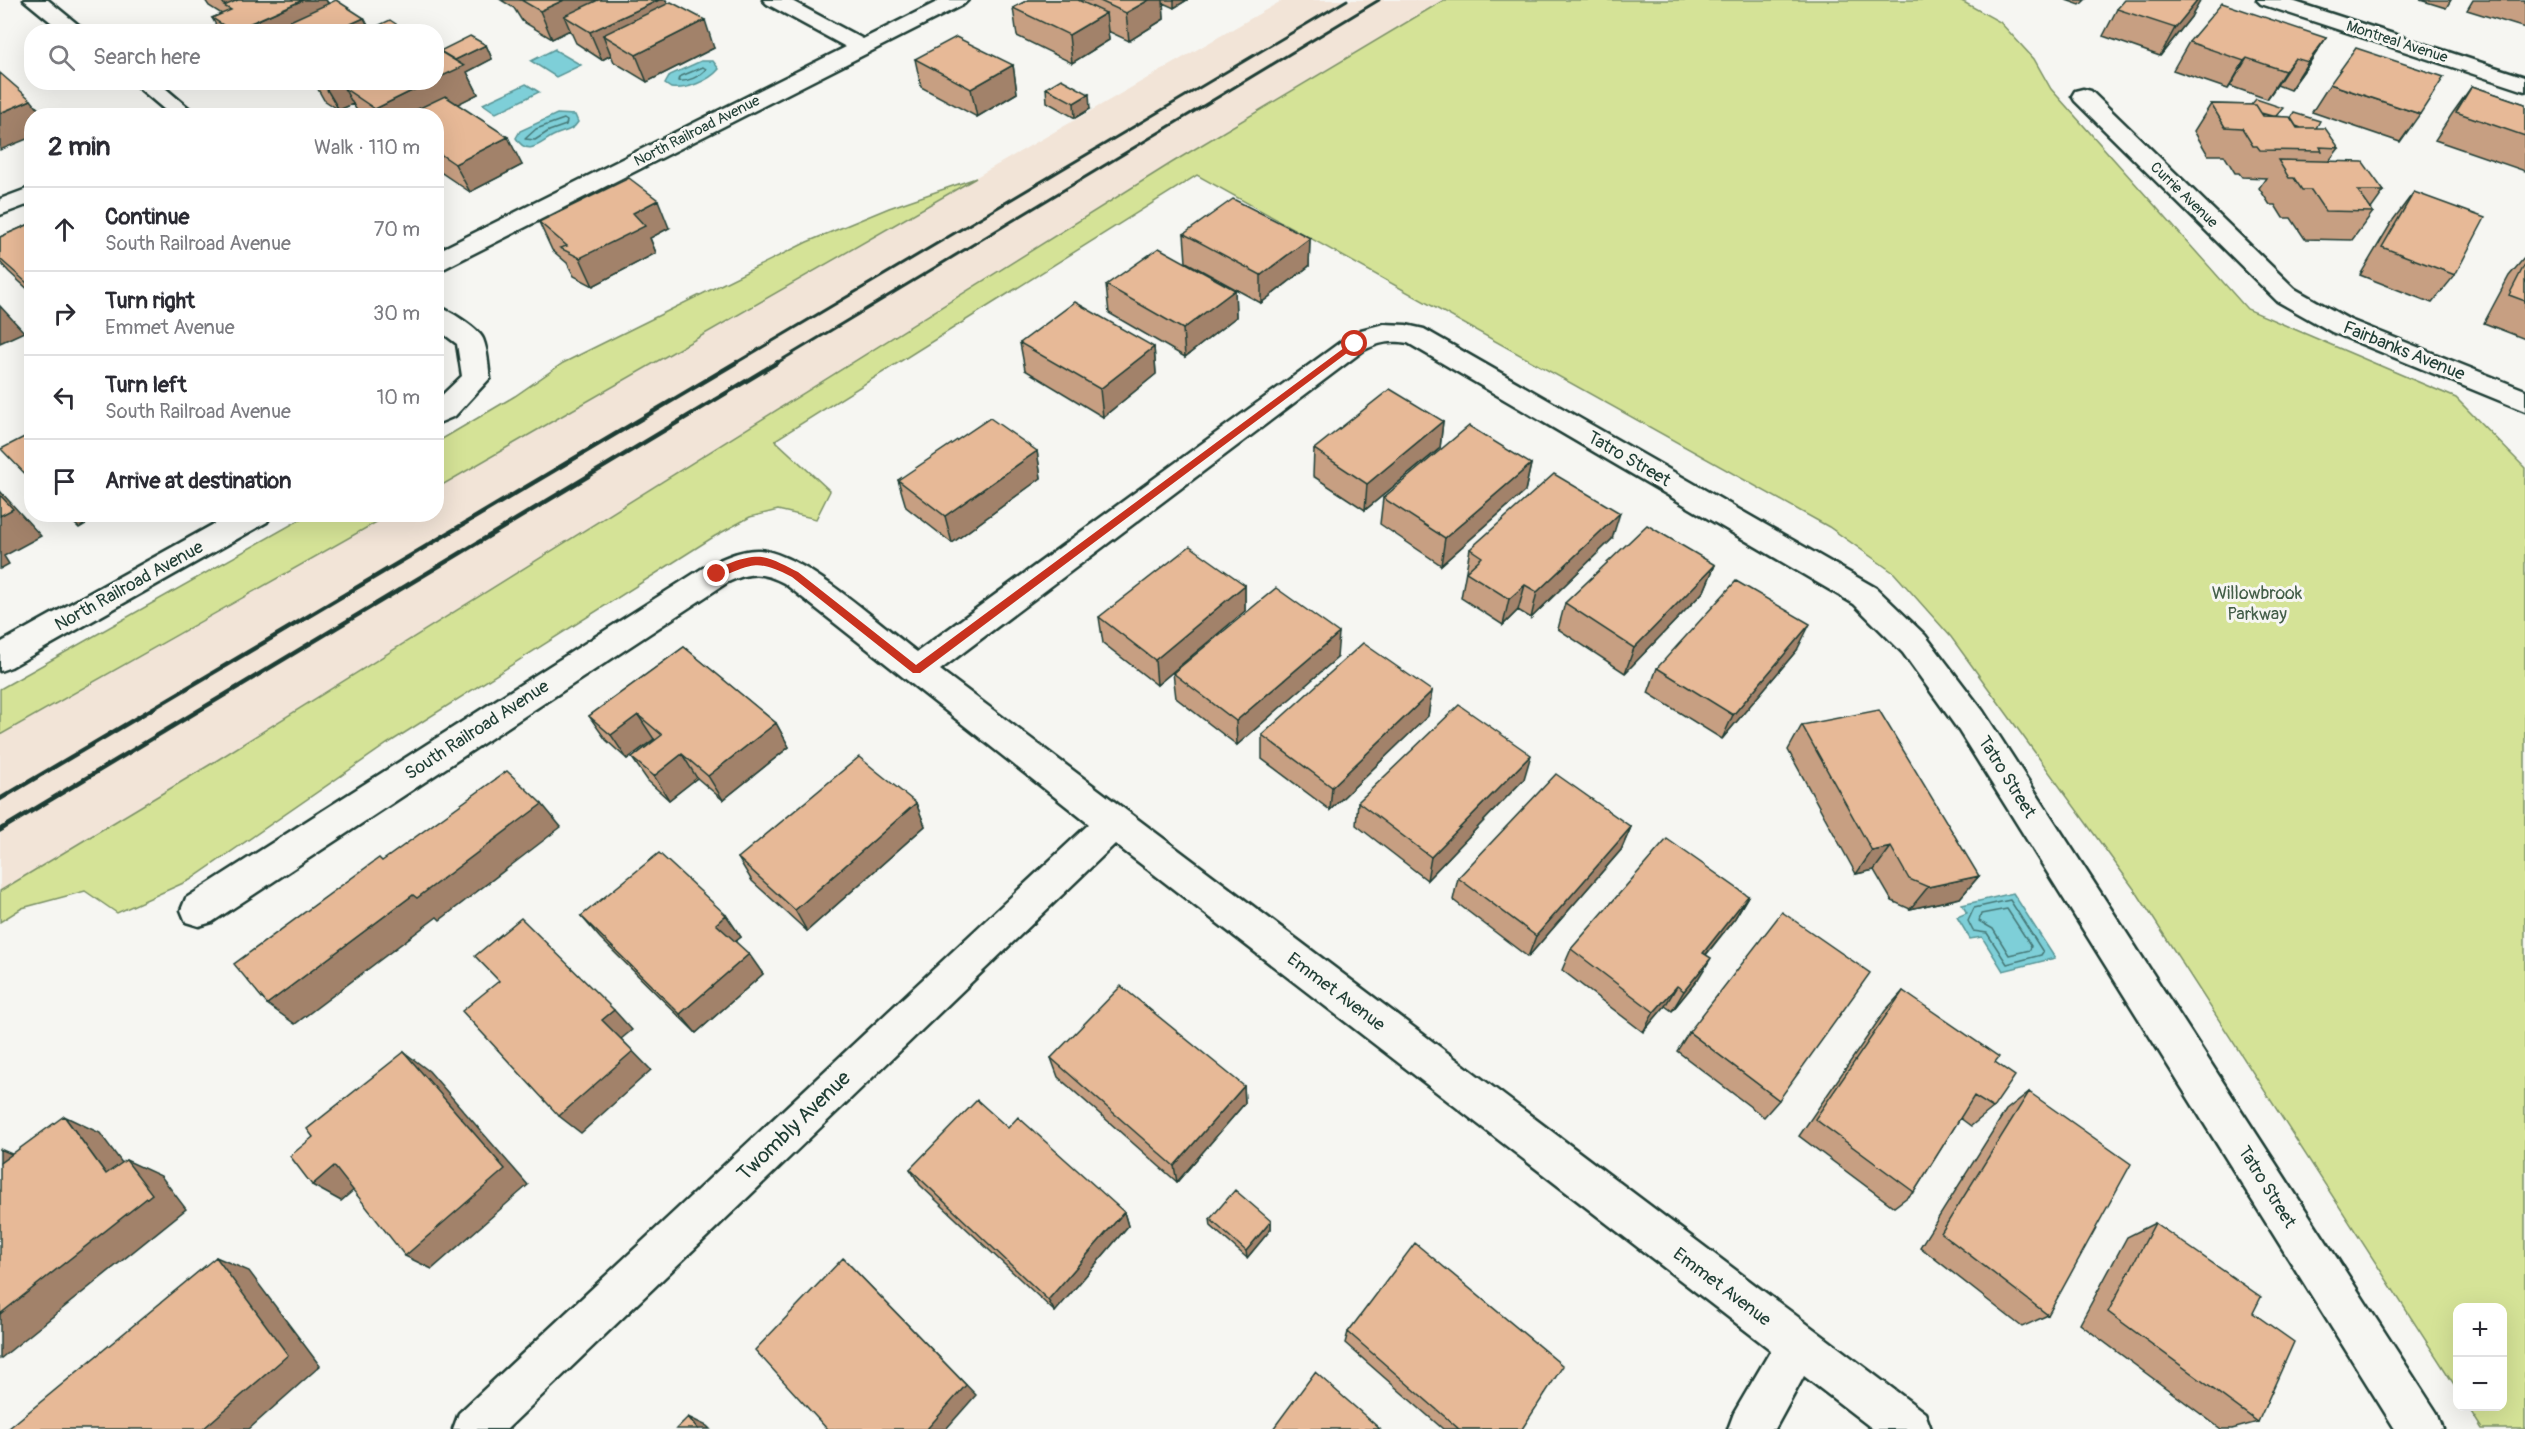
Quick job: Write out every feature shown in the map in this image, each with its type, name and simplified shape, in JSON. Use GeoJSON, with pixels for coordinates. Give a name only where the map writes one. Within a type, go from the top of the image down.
{"type":"FeatureCollection","features":[{"type":"Feature","properties":{"kind":"street"},"geometry":{"type":"LineString","coordinates":[[36,0],[67,24]]}},
{"type":"Feature","properties":{"kind":"street"},"geometry":{"type":"LineString","coordinates":[[774,0],[864,47]]}},
{"type":"Feature","properties":{"kind":"street","name":"North Railroad Avenue"},"geometry":{"type":"LineString","coordinates":[[444,258],[957,0]]}},
{"type":"Feature","properties":{"kind":"street","name":"Montreal Avenue"},"geometry":{"type":"LineString","coordinates":[[2268,0],[2525,84]]}},
{"type":"Feature","properties":{"kind":"street"},"geometry":{"type":"LineString","coordinates":[[154,90],[177,108]]}},
{"type":"Feature","properties":{"kind":"street","name":"Currie Avenue"},"geometry":{"type":"LineString","coordinates":[[2083,96],[2286,295]]}},
{"type":"Feature","properties":{"kind":"street"},"geometry":{"type":"LineString","coordinates":[[0,208],[24,198]]}},
{"type":"Feature","properties":{"kind":"street","name":"Fairbanks Avenue"},"geometry":{"type":"LineString","coordinates":[[2286,295],[2341,326],[2525,401]]}},
{"type":"Feature","properties":{"kind":"street"},"geometry":{"type":"LineString","coordinates":[[444,320],[470,340],[476,378],[444,410]]}},
{"type":"Feature","properties":{"kind":"street","name":"Tatro Street"},"geometry":{"type":"LineString","coordinates":[[916,670],[1355,344],[1371,334],[1394,331],[1415,335],[1865,596],[1914,644],[1971,721],[2421,1429]]}},
{"type":"Feature","properties":{"kind":"street","name":"North Railroad Avenue"},"geometry":{"type":"LineString","coordinates":[[0,658],[243,522]]}},
{"type":"Feature","properties":{"kind":"street","name":"Emmet Avenue"},"geometry":{"type":"LineString","coordinates":[[760,560],[795,575],[1114,823],[1909,1429]]}},
{"type":"Feature","properties":{"kind":"street","name":"South Railroad Avenue"},"geometry":{"type":"LineString","coordinates":[[199,910],[717,574],[738,565],[760,560]]}},
{"type":"Feature","properties":{"kind":"street","name":"Twombly Avenue"},"geometry":{"type":"LineString","coordinates":[[475,1429],[1114,823]]}},
{"type":"Feature","properties":{"kind":"street"},"geometry":{"type":"LineString","coordinates":[[1750,1429],[1798,1345]]}},
{"type":"Feature","properties":{"kind":"shaded area"},"geometry":{"type":"Polygon","coordinates":[[[1283,0],[1444,0],[1173,162],[211,764],[0,891],[0,735],[377,522],[444,522],[444,484],[1283,0]]]}},
{"type":"Feature","properties":{"kind":"green space","name":"Willowbrook Parkway"},"geometry":{"type":"Polygon","coordinates":[[[1444,0],[1960,0],[2000,22],[2034,59],[2051,89],[2247,309],[2456,398],[2525,468],[2525,1429],[2482,1429],[2471,1411],[2507,1411],[2507,1303],[2453,1303],[2453,1383],[2137,893],[1951,637],[1894,573],[1829,527],[1197,175],[775,440],[830,491],[816,519],[778,510],[750,517],[715,536],[387,744],[190,880],[117,913],[85,891],[22,908],[0,922],[0,891],[211,764],[1173,162],[1444,0]]]}},
{"type":"Feature","properties":{"kind":"green space"},"geometry":{"type":"Polygon","coordinates":[[[976,178],[444,484],[444,438],[515,396],[563,363],[807,242],[889,208],[976,178]]]}},
{"type":"Feature","properties":{"kind":"green space"},"geometry":{"type":"Polygon","coordinates":[[[296,522],[377,522],[0,735],[0,689],[296,522]]]}},
{"type":"Feature","properties":{"kind":"water"},"geometry":{"type":"Polygon","coordinates":[[[555,49],[581,65],[556,77],[531,61],[555,49]]]}},
{"type":"Feature","properties":{"kind":"water"},"geometry":{"type":"Polygon","coordinates":[[[701,61],[713,61],[719,69],[703,81],[690,86],[671,88],[665,84],[670,75],[701,61]]]}},
{"type":"Feature","properties":{"kind":"water"},"geometry":{"type":"Polygon","coordinates":[[[526,84],[539,92],[496,113],[483,104],[526,84]]]}},
{"type":"Feature","properties":{"kind":"water"},"geometry":{"type":"Polygon","coordinates":[[[557,114],[575,115],[578,122],[570,130],[553,136],[534,147],[525,147],[516,138],[520,131],[557,114]]]}},
{"type":"Feature","properties":{"kind":"water"},"geometry":{"type":"Polygon","coordinates":[[[2013,893],[2055,958],[2003,971],[1982,937],[1970,939],[1957,917],[1967,913],[1962,905],[2013,893]]]}},
{"type":"Feature","properties":{"kind":"building"},"geometry":{"type":"Polygon","coordinates":[[[238,0],[303,0],[248,24],[221,24],[212,18],[231,10],[224,6],[238,0]]]}},
{"type":"Feature","properties":{"kind":"building"},"geometry":{"type":"Polygon","coordinates":[[[336,0],[364,18],[351,24],[284,24],[336,0]]]}},
{"type":"Feature","properties":{"kind":"building"},"geometry":{"type":"Polygon","coordinates":[[[521,0],[564,0],[540,11],[521,0]]]}},
{"type":"Feature","properties":{"kind":"building"},"geometry":{"type":"Polygon","coordinates":[[[598,0],[659,0],[590,32],[564,16],[598,0]]]}},
{"type":"Feature","properties":{"kind":"building"},"geometry":{"type":"Polygon","coordinates":[[[1028,0],[1078,0],[1106,13],[1069,35],[1013,8],[1028,0]]]}},
{"type":"Feature","properties":{"kind":"building"},"geometry":{"type":"Polygon","coordinates":[[[1098,0],[1149,0],[1126,13],[1098,0]]]}},
{"type":"Feature","properties":{"kind":"building"},"geometry":{"type":"Polygon","coordinates":[[[2125,0],[2198,0],[2175,28],[2117,9],[2125,0]]]}},
{"type":"Feature","properties":{"kind":"building"},"geometry":{"type":"Polygon","coordinates":[[[671,2],[705,20],[636,55],[603,35],[671,2]]]}},
{"type":"Feature","properties":{"kind":"building"},"geometry":{"type":"Polygon","coordinates":[[[2222,3],[2326,38],[2308,62],[2295,58],[2285,71],[2247,58],[2244,61],[2189,42],[2222,3]]]}},
{"type":"Feature","properties":{"kind":"building"},"geometry":{"type":"Polygon","coordinates":[[[390,20],[396,24],[382,24],[390,20]]]}},
{"type":"Feature","properties":{"kind":"building"},"geometry":{"type":"Polygon","coordinates":[[[470,36],[486,45],[455,60],[444,53],[444,49],[470,36]]]}},
{"type":"Feature","properties":{"kind":"building"},"geometry":{"type":"Polygon","coordinates":[[[956,37],[1013,65],[971,89],[915,59],[956,37]]]}},
{"type":"Feature","properties":{"kind":"building"},"geometry":{"type":"Polygon","coordinates":[[[2356,48],[2444,77],[2420,114],[2330,84],[2356,48]]]}},
{"type":"Feature","properties":{"kind":"building"},"geometry":{"type":"Polygon","coordinates":[[[444,54],[464,66],[444,75],[444,54]]]}},
{"type":"Feature","properties":{"kind":"building"},"geometry":{"type":"Polygon","coordinates":[[[0,73],[31,100],[0,113],[0,73]]]}},
{"type":"Feature","properties":{"kind":"building"},"geometry":{"type":"Polygon","coordinates":[[[1061,79],[1089,94],[1074,103],[1046,88],[1061,79]]]}},
{"type":"Feature","properties":{"kind":"building"},"geometry":{"type":"Polygon","coordinates":[[[2472,86],[2525,104],[2525,136],[2456,112],[2472,86]]]}},
{"type":"Feature","properties":{"kind":"building"},"geometry":{"type":"Polygon","coordinates":[[[347,90],[414,90],[377,108],[374,108],[347,90]]]}},
{"type":"Feature","properties":{"kind":"building"},"geometry":{"type":"Polygon","coordinates":[[[445,96],[508,137],[455,164],[444,156],[444,108],[420,108],[445,96]]]}},
{"type":"Feature","properties":{"kind":"building"},"geometry":{"type":"Polygon","coordinates":[[[2256,99],[2283,108],[2276,116],[2261,113],[2256,105],[2251,105],[2256,99]]]}},
{"type":"Feature","properties":{"kind":"building"},"geometry":{"type":"Polygon","coordinates":[[[2211,104],[2256,105],[2263,116],[2290,117],[2297,128],[2325,128],[2339,148],[2320,147],[2322,151],[2260,150],[2257,146],[2253,146],[2242,128],[2225,127],[2211,104]]]}},
{"type":"Feature","properties":{"kind":"building"},"geometry":{"type":"Polygon","coordinates":[[[2294,113],[2320,121],[2316,128],[2301,128],[2296,126],[2291,118],[2294,113]]]}},
{"type":"Feature","properties":{"kind":"building"},"geometry":{"type":"Polygon","coordinates":[[[2278,160],[2363,162],[2384,191],[2358,191],[2373,212],[2325,211],[2311,190],[2302,190],[2294,178],[2289,178],[2278,160]]]}},
{"type":"Feature","properties":{"kind":"building"},"geometry":{"type":"Polygon","coordinates":[[[629,178],[658,200],[633,213],[645,226],[580,258],[560,248],[567,246],[539,222],[629,178]]]}},
{"type":"Feature","properties":{"kind":"building"},"geometry":{"type":"Polygon","coordinates":[[[2414,192],[2485,218],[2455,275],[2382,247],[2414,192]]]}},
{"type":"Feature","properties":{"kind":"building"},"geometry":{"type":"Polygon","coordinates":[[[1233,199],[1310,238],[1261,275],[1184,234],[1233,199]]]}},
{"type":"Feature","properties":{"kind":"building"},"geometry":{"type":"Polygon","coordinates":[[[24,226],[24,280],[0,259],[0,237],[24,226]]]}},
{"type":"Feature","properties":{"kind":"building"},"geometry":{"type":"Polygon","coordinates":[[[1159,248],[1235,290],[1183,329],[1106,285],[1159,248]]]}},
{"type":"Feature","properties":{"kind":"building"},"geometry":{"type":"Polygon","coordinates":[[[2525,264],[2525,301],[2509,295],[2525,264]]]}},
{"type":"Feature","properties":{"kind":"building"},"geometry":{"type":"Polygon","coordinates":[[[1075,302],[1154,347],[1100,389],[1020,343],[1075,302]]]}},
{"type":"Feature","properties":{"kind":"building"},"geometry":{"type":"Polygon","coordinates":[[[1390,389],[1443,421],[1367,484],[1314,449],[1390,389]]]}},
{"type":"Feature","properties":{"kind":"building"},"geometry":{"type":"Polygon","coordinates":[[[990,418],[1037,451],[945,516],[898,480],[990,418]]]}},
{"type":"Feature","properties":{"kind":"building"},"geometry":{"type":"Polygon","coordinates":[[[1469,426],[1531,464],[1445,538],[1383,498],[1469,426]]]}},
{"type":"Feature","properties":{"kind":"building"},"geometry":{"type":"Polygon","coordinates":[[[24,437],[24,473],[1,449],[24,437]]]}},
{"type":"Feature","properties":{"kind":"building"},"geometry":{"type":"Polygon","coordinates":[[[1554,474],[1620,513],[1537,592],[1525,585],[1509,599],[1466,572],[1482,557],[1470,549],[1554,474]]]}},
{"type":"Feature","properties":{"kind":"building"},"geometry":{"type":"Polygon","coordinates":[[[0,495],[13,509],[0,516],[0,495]]]}},
{"type":"Feature","properties":{"kind":"building"},"geometry":{"type":"Polygon","coordinates":[[[1647,525],[1715,565],[1634,648],[1565,603],[1647,525]]]}},
{"type":"Feature","properties":{"kind":"building"},"geometry":{"type":"Polygon","coordinates":[[[1190,546],[1245,585],[1155,660],[1099,617],[1190,546]]]}},
{"type":"Feature","properties":{"kind":"building"},"geometry":{"type":"Polygon","coordinates":[[[1736,581],[1810,624],[1733,715],[1657,668],[1736,581]]]}},
{"type":"Feature","properties":{"kind":"building"},"geometry":{"type":"Polygon","coordinates":[[[1276,588],[1339,633],[1236,721],[1173,673],[1276,588]]]}},
{"type":"Feature","properties":{"kind":"building"},"geometry":{"type":"Polygon","coordinates":[[[1363,643],[1432,691],[1332,787],[1262,735],[1363,643]]]}},
{"type":"Feature","properties":{"kind":"building"},"geometry":{"type":"Polygon","coordinates":[[[684,647],[776,723],[708,776],[682,754],[654,776],[632,758],[662,735],[638,715],[611,735],[589,716],[684,647]]]}},
{"type":"Feature","properties":{"kind":"building"},"geometry":{"type":"Polygon","coordinates":[[[1459,705],[1531,755],[1431,857],[1358,802],[1459,705]]]}},
{"type":"Feature","properties":{"kind":"building"},"geometry":{"type":"Polygon","coordinates":[[[1879,710],[1979,876],[1928,887],[1909,879],[1891,847],[1872,851],[1802,725],[1879,710]]]}},
{"type":"Feature","properties":{"kind":"building"},"geometry":{"type":"Polygon","coordinates":[[[859,757],[916,803],[795,910],[738,858],[859,757]]]}},
{"type":"Feature","properties":{"kind":"building"},"geometry":{"type":"Polygon","coordinates":[[[507,771],[542,804],[417,898],[413,895],[267,1004],[234,964],[379,858],[382,861],[507,771]]]}},
{"type":"Feature","properties":{"kind":"building"},"geometry":{"type":"Polygon","coordinates":[[[1556,774],[1631,827],[1536,936],[1458,878],[1556,774]]]}},
{"type":"Feature","properties":{"kind":"building"},"geometry":{"type":"Polygon","coordinates":[[[1667,839],[1748,896],[1703,953],[1711,958],[1684,991],[1677,986],[1654,1012],[1571,949],[1667,839]]]}},
{"type":"Feature","properties":{"kind":"building"},"geometry":{"type":"Polygon","coordinates":[[[659,853],[726,915],[716,924],[749,954],[680,1014],[581,916],[659,853]]]}},
{"type":"Feature","properties":{"kind":"building"},"geometry":{"type":"Polygon","coordinates":[[[1782,912],[1870,973],[1779,1100],[1689,1032],[1782,912]]]}},
{"type":"Feature","properties":{"kind":"building"},"geometry":{"type":"Polygon","coordinates":[[[521,918],[614,1010],[602,1020],[633,1051],[559,1116],[462,1011],[499,981],[475,956],[521,918]]]}},
{"type":"Feature","properties":{"kind":"building"},"geometry":{"type":"Polygon","coordinates":[[[1121,986],[1244,1086],[1174,1166],[1051,1058],[1121,986]]]}},
{"type":"Feature","properties":{"kind":"building"},"geometry":{"type":"Polygon","coordinates":[[[1903,991],[1999,1057],[1995,1062],[2015,1076],[1993,1108],[1974,1096],[1914,1192],[1815,1119],[1903,991]]]}},
{"type":"Feature","properties":{"kind":"building"},"geometry":{"type":"Polygon","coordinates":[[[404,1052],[505,1169],[405,1256],[334,1166],[312,1185],[290,1156],[313,1137],[307,1129],[404,1052]]]}},
{"type":"Feature","properties":{"kind":"building"},"geometry":{"type":"Polygon","coordinates":[[[2029,1092],[2131,1164],[2048,1315],[1941,1233],[2029,1092]]]}},
{"type":"Feature","properties":{"kind":"building"},"geometry":{"type":"Polygon","coordinates":[[[977,1100],[1008,1128],[1018,1117],[1124,1212],[1048,1300],[910,1169],[977,1100]]]}},
{"type":"Feature","properties":{"kind":"building"},"geometry":{"type":"Polygon","coordinates":[[[64,1116],[106,1174],[126,1160],[152,1194],[0,1314],[0,1163],[64,1116]]]}},
{"type":"Feature","properties":{"kind":"building"},"geometry":{"type":"Polygon","coordinates":[[[1235,1190],[1271,1221],[1246,1251],[1210,1219],[1235,1190]]]}},
{"type":"Feature","properties":{"kind":"building"},"geometry":{"type":"Polygon","coordinates":[[[2155,1223],[2261,1297],[2253,1313],[2294,1342],[2258,1422],[2108,1312],[2155,1223]]]}},
{"type":"Feature","properties":{"kind":"building"},"geometry":{"type":"Polygon","coordinates":[[[1415,1243],[1563,1366],[1522,1429],[1459,1429],[1348,1332],[1415,1243]]]}},
{"type":"Feature","properties":{"kind":"building"},"geometry":{"type":"Polygon","coordinates":[[[216,1257],[288,1355],[203,1429],[8,1429],[216,1257]]]}},
{"type":"Feature","properties":{"kind":"building"},"geometry":{"type":"Polygon","coordinates":[[[843,1258],[966,1385],[927,1429],[827,1429],[755,1350],[843,1258]]]}},
{"type":"Feature","properties":{"kind":"building"},"geometry":{"type":"Polygon","coordinates":[[[1315,1372],[1380,1429],[1273,1429],[1315,1372]]]}},
{"type":"Feature","properties":{"kind":"building"},"geometry":{"type":"Polygon","coordinates":[[[688,1417],[698,1429],[676,1429],[688,1417]]]}},
{"type":"Feature","properties":{"kind":"railway"},"geometry":{"type":"LineString","coordinates":[[734,364],[1347,0]]}},
{"type":"Feature","properties":{"kind":"railway"},"geometry":{"type":"LineString","coordinates":[[775,364],[1379,0]]}},
{"type":"Feature","properties":{"kind":"railway"},"geometry":{"type":"LineString","coordinates":[[0,799],[737,362]]}},
{"type":"Feature","properties":{"kind":"railway"},"geometry":{"type":"LineString","coordinates":[[3,828],[0,830],[778,362]]}},
{"type":"Feature","properties":{"kind":"route"},"geometry":{"type":"LineString","coordinates":[[717,574],[738,565],[760,560],[778,566],[795,575],[916,670],[1355,344]]}}]}
